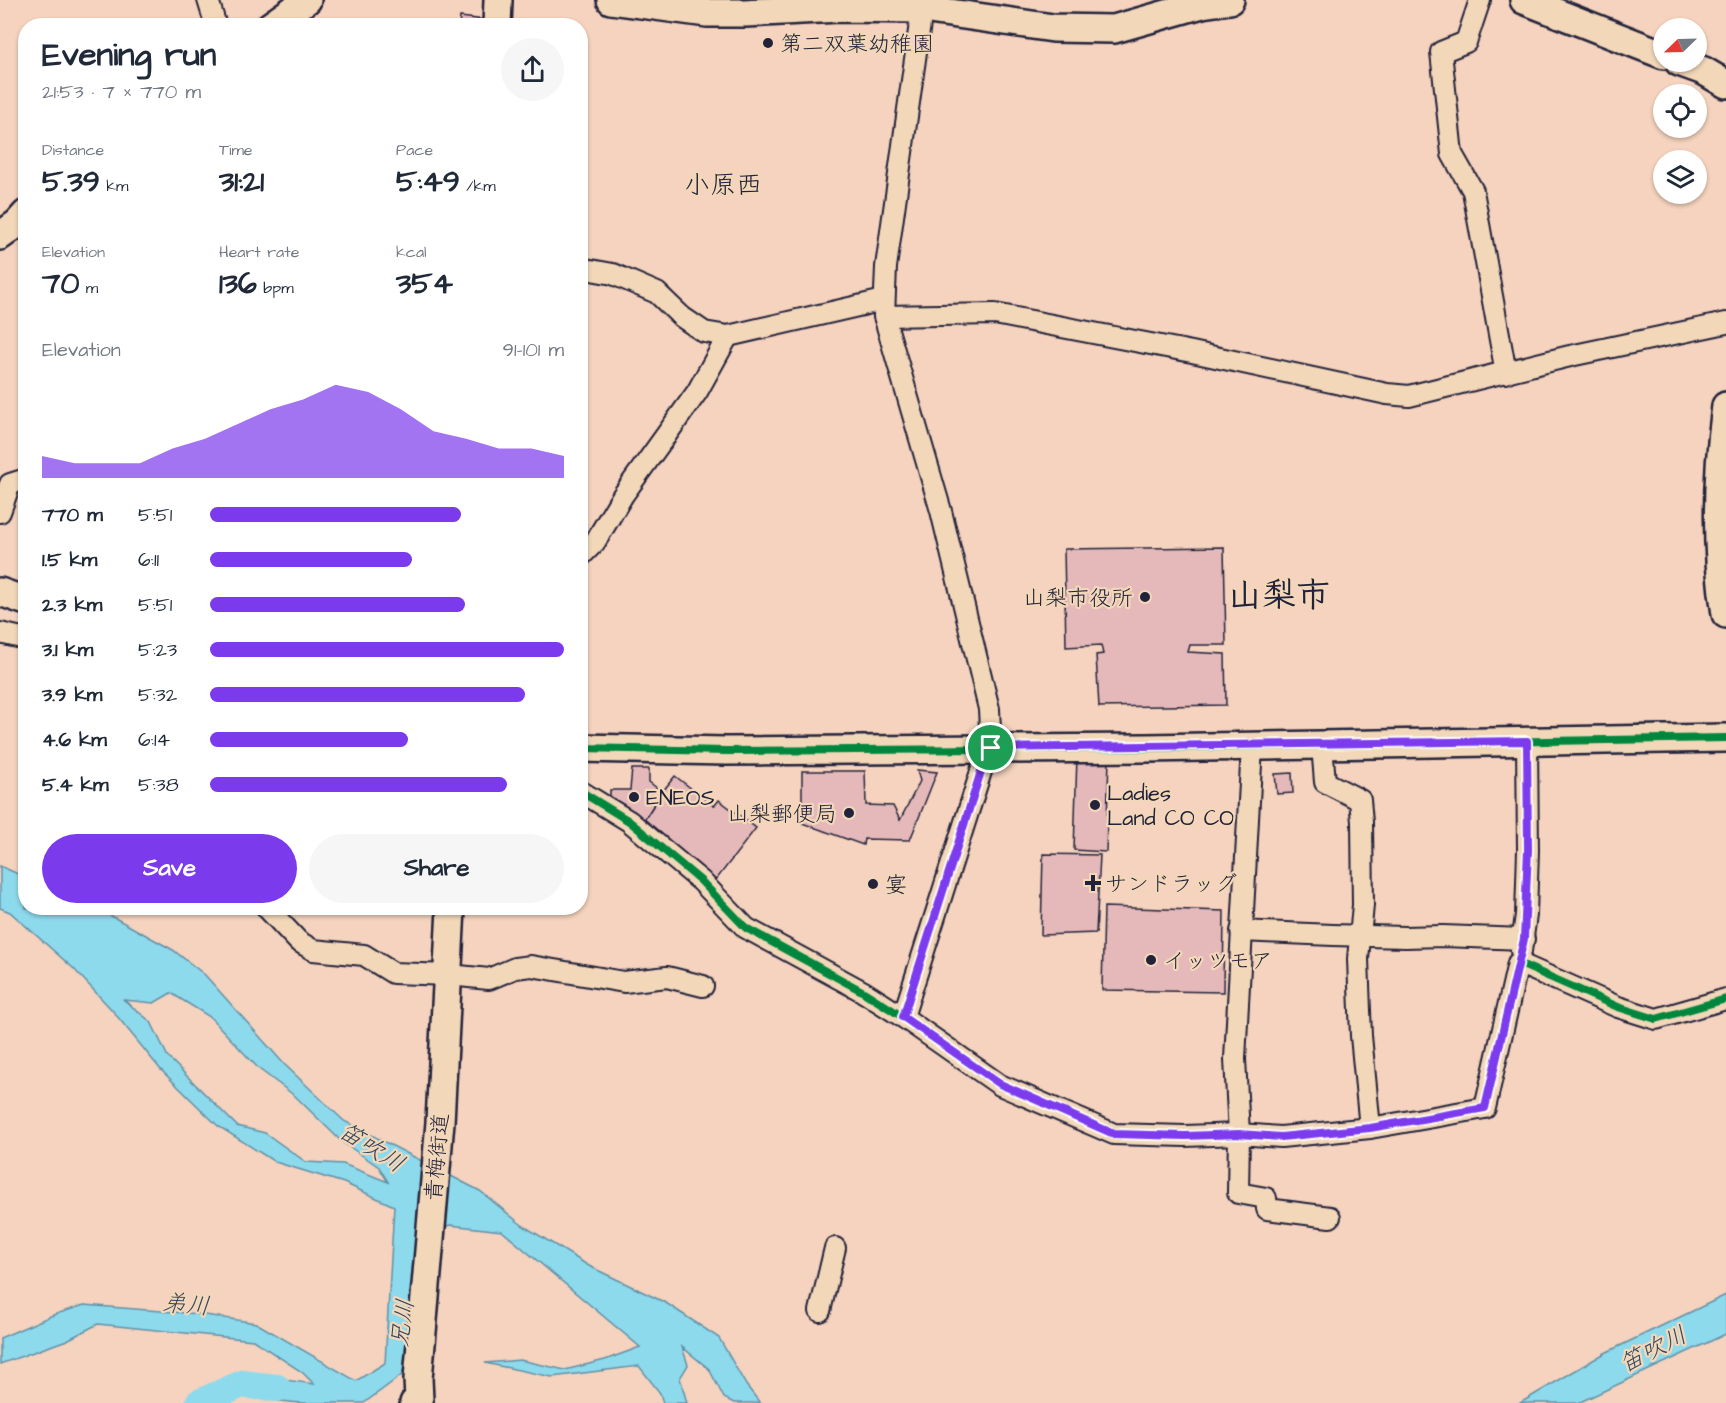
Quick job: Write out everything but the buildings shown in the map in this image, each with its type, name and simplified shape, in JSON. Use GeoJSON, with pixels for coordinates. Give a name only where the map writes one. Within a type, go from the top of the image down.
{"type":"FeatureCollection","features":[{"type":"Feature","properties":{"kind":"main road"},"geometry":{"type":"LineString","coordinates":[[282,18],[307,0]]}},
{"type":"Feature","properties":{"kind":"main road"},"geometry":{"type":"LineString","coordinates":[[497,18],[498,0]]}},
{"type":"Feature","properties":{"kind":"main road"},"geometry":{"type":"LineString","coordinates":[[611,0],[707,13],[746,14],[839,8],[922,9],[1053,28],[1114,28],[1202,4],[1230,0]]}},
{"type":"Feature","properties":{"kind":"main road"},"geometry":{"type":"LineString","coordinates":[[1524,0],[1653,51]]}},
{"type":"Feature","properties":{"kind":"main road"},"geometry":{"type":"LineString","coordinates":[[1706,72],[1726,84]]}},
{"type":"Feature","properties":{"kind":"main road"},"geometry":{"type":"LineString","coordinates":[[0,236],[18,223]]}},
{"type":"Feature","properties":{"kind":"main road"},"geometry":{"type":"LineString","coordinates":[[1726,406],[1718,516],[1726,614]]}},
{"type":"Feature","properties":{"kind":"main road"},"geometry":{"type":"LineString","coordinates":[[0,592],[18,598]]}},
{"type":"Feature","properties":{"kind":"main road"},"geometry":{"type":"LineString","coordinates":[[588,748],[726,751],[1252,746],[1726,738]]}},
{"type":"Feature","properties":{"kind":"main road","name":"青梅街道"},"geometry":{"type":"LineString","coordinates":[[419,1396],[449,975],[451,915]]}},
{"type":"Feature","properties":{"kind":"street"},"geometry":{"type":"LineString","coordinates":[[208,0],[214,18]]}},
{"type":"Feature","properties":{"kind":"street"},"geometry":{"type":"LineString","coordinates":[[1480,0],[1466,42],[1441,52],[1452,154],[1473,191],[1506,373]]}},
{"type":"Feature","properties":{"kind":"street"},"geometry":{"type":"LineString","coordinates":[[903,1017],[984,762],[991,748],[989,709],[941,511],[884,308],[890,244],[922,9]]}},
{"type":"Feature","properties":{"kind":"street"},"geometry":{"type":"LineString","coordinates":[[588,269],[613,274],[657,293],[682,317],[704,332],[728,336],[884,308],[995,314],[1192,352],[1387,394],[1409,396],[1570,356],[1726,323]]}},
{"type":"Feature","properties":{"kind":"street"},"geometry":{"type":"LineString","coordinates":[[588,550],[596,542],[623,495],[697,392],[728,336]]}},
{"type":"Feature","properties":{"kind":"street"},"geometry":{"type":"LineString","coordinates":[[0,512],[10,484],[18,482]]}},
{"type":"Feature","properties":{"kind":"street"},"geometry":{"type":"LineString","coordinates":[[0,633],[18,637]]}},
{"type":"Feature","properties":{"kind":"street"},"geometry":{"type":"LineString","coordinates":[[588,796],[629,821],[701,881],[746,928],[862,991],[1000,1084],[1114,1134],[1185,1136],[1239,1134],[1281,1137],[1370,1128],[1485,1108],[1524,939],[1528,850],[1527,741]]}},
{"type":"Feature","properties":{"kind":"street"},"geometry":{"type":"LineString","coordinates":[[1322,745],[1325,782],[1360,800],[1362,822],[1361,935],[1358,959],[1361,1036],[1370,1128]]}},
{"type":"Feature","properties":{"kind":"street"},"geometry":{"type":"LineString","coordinates":[[1252,746],[1235,1059],[1239,1134],[1238,1193],[1266,1198],[1267,1209],[1330,1216]]}},
{"type":"Feature","properties":{"kind":"street"},"geometry":{"type":"LineString","coordinates":[[274,915],[298,941],[313,950],[364,955],[393,973],[489,979],[515,968],[531,966],[624,982],[667,977],[703,986]]}},
{"type":"Feature","properties":{"kind":"street"},"geometry":{"type":"LineString","coordinates":[[1241,931],[1524,939]]}},
{"type":"Feature","properties":{"kind":"street"},"geometry":{"type":"LineString","coordinates":[[1518,963],[1618,1007],[1656,1019],[1726,999]]}},
{"type":"Feature","properties":{"kind":"street"},"geometry":{"type":"LineString","coordinates":[[820,1311],[835,1248]]}},
{"type":"Feature","properties":{"kind":"water","name":"笛吹川"},"geometry":{"type":"Polygon","coordinates":[[[0,866],[18,874],[18,915],[110,915],[173,950],[205,975],[284,1064],[344,1121],[480,1191],[522,1225],[589,1266],[666,1303],[719,1338],[746,1385],[760,1403],[734,1403],[724,1398],[709,1369],[682,1347],[688,1365],[680,1378],[687,1403],[663,1403],[660,1393],[639,1366],[552,1377],[485,1363],[520,1360],[565,1370],[605,1360],[640,1347],[502,1231],[450,1225],[416,1237],[403,1374],[364,1403],[300,1403],[242,1397],[236,1379],[248,1375],[314,1384],[302,1372],[253,1340],[98,1324],[67,1340],[0,1364],[0,1338],[53,1315],[84,1305],[199,1314],[256,1323],[356,1381],[385,1363],[394,1206],[344,1183],[275,1162],[218,1126],[161,1070],[112,1010],[74,969],[10,912],[0,908],[0,866]],[[171,993],[154,1003],[124,1000],[151,1022],[168,1057],[237,1126],[265,1133],[306,1162],[343,1164],[388,1182],[379,1167],[341,1141],[295,1096],[259,1069],[210,1017],[171,993]]]}},
{"type":"Feature","properties":{"kind":"water","name":"笛吹川"},"geometry":{"type":"Polygon","coordinates":[[[1726,1295],[1726,1334],[1578,1403],[1520,1403],[1605,1353],[1726,1295]]]}},
{"type":"Feature","properties":{"kind":"waterway","name":"兄川"},"geometry":{"type":"LineString","coordinates":[[199,1403],[242,1384],[277,1388]]}},
{"type":"Feature","properties":{"kind":"cycle path"},"geometry":{"type":"LineString","coordinates":[[588,748],[726,751],[1146,748],[1726,738]]}},
{"type":"Feature","properties":{"kind":"cycle path"},"geometry":{"type":"LineString","coordinates":[[588,796],[629,821],[701,881],[746,928],[862,991],[1000,1085],[1114,1134],[1185,1136],[1239,1134],[1281,1137],[1370,1128],[1485,1108],[1518,963],[1618,1007],[1656,1019],[1726,999]]}},
{"type":"Feature","properties":{"kind":"place","name":"第二双葉幼稚園"},"geometry":{"type":"Point","coordinates":[768,43]}},
{"type":"Feature","properties":{"kind":"place","name":"山梨市役所"},"geometry":{"type":"Point","coordinates":[1145,597]}},
{"type":"Feature","properties":{"kind":"place","name":"ENEOS"},"geometry":{"type":"Point","coordinates":[634,797]}},
{"type":"Feature","properties":{"kind":"place","name":"Ladies Land CO CO"},"geometry":{"type":"Point","coordinates":[1095,805]}},
{"type":"Feature","properties":{"kind":"place","name":"山梨郵便局"},"geometry":{"type":"Point","coordinates":[849,813]}},
{"type":"Feature","properties":{"kind":"place","name":"サンドラッグ"},"geometry":{"type":"Point","coordinates":[1093,883]}},
{"type":"Feature","properties":{"kind":"place","name":"宴"},"geometry":{"type":"Point","coordinates":[873,884]}},
{"type":"Feature","properties":{"kind":"place","name":"イッツモア"},"geometry":{"type":"Point","coordinates":[1151,960]}},
{"type":"Feature","properties":{"kind":"district","name":"小原西"},"geometry":{"type":"Point","coordinates":[723,184]}},
{"type":"Feature","properties":{"kind":"district","name":"山梨市"},"geometry":{"type":"Point","coordinates":[1279,594]}},
{"type":"Feature","properties":{"kind":"route"},"geometry":{"type":"LineString","coordinates":[[1527,741],[1528,850],[1524,939],[1485,1108],[1370,1128],[1281,1137],[1239,1134],[1185,1136],[1114,1134],[1045,1106],[1000,1084],[903,1017],[984,762],[991,748],[1527,741]]}},
{"type":"Feature","properties":{"kind":"water label","name":"弟川"},"geometry":{"type":"Point","coordinates":[186,1304]}}]}
